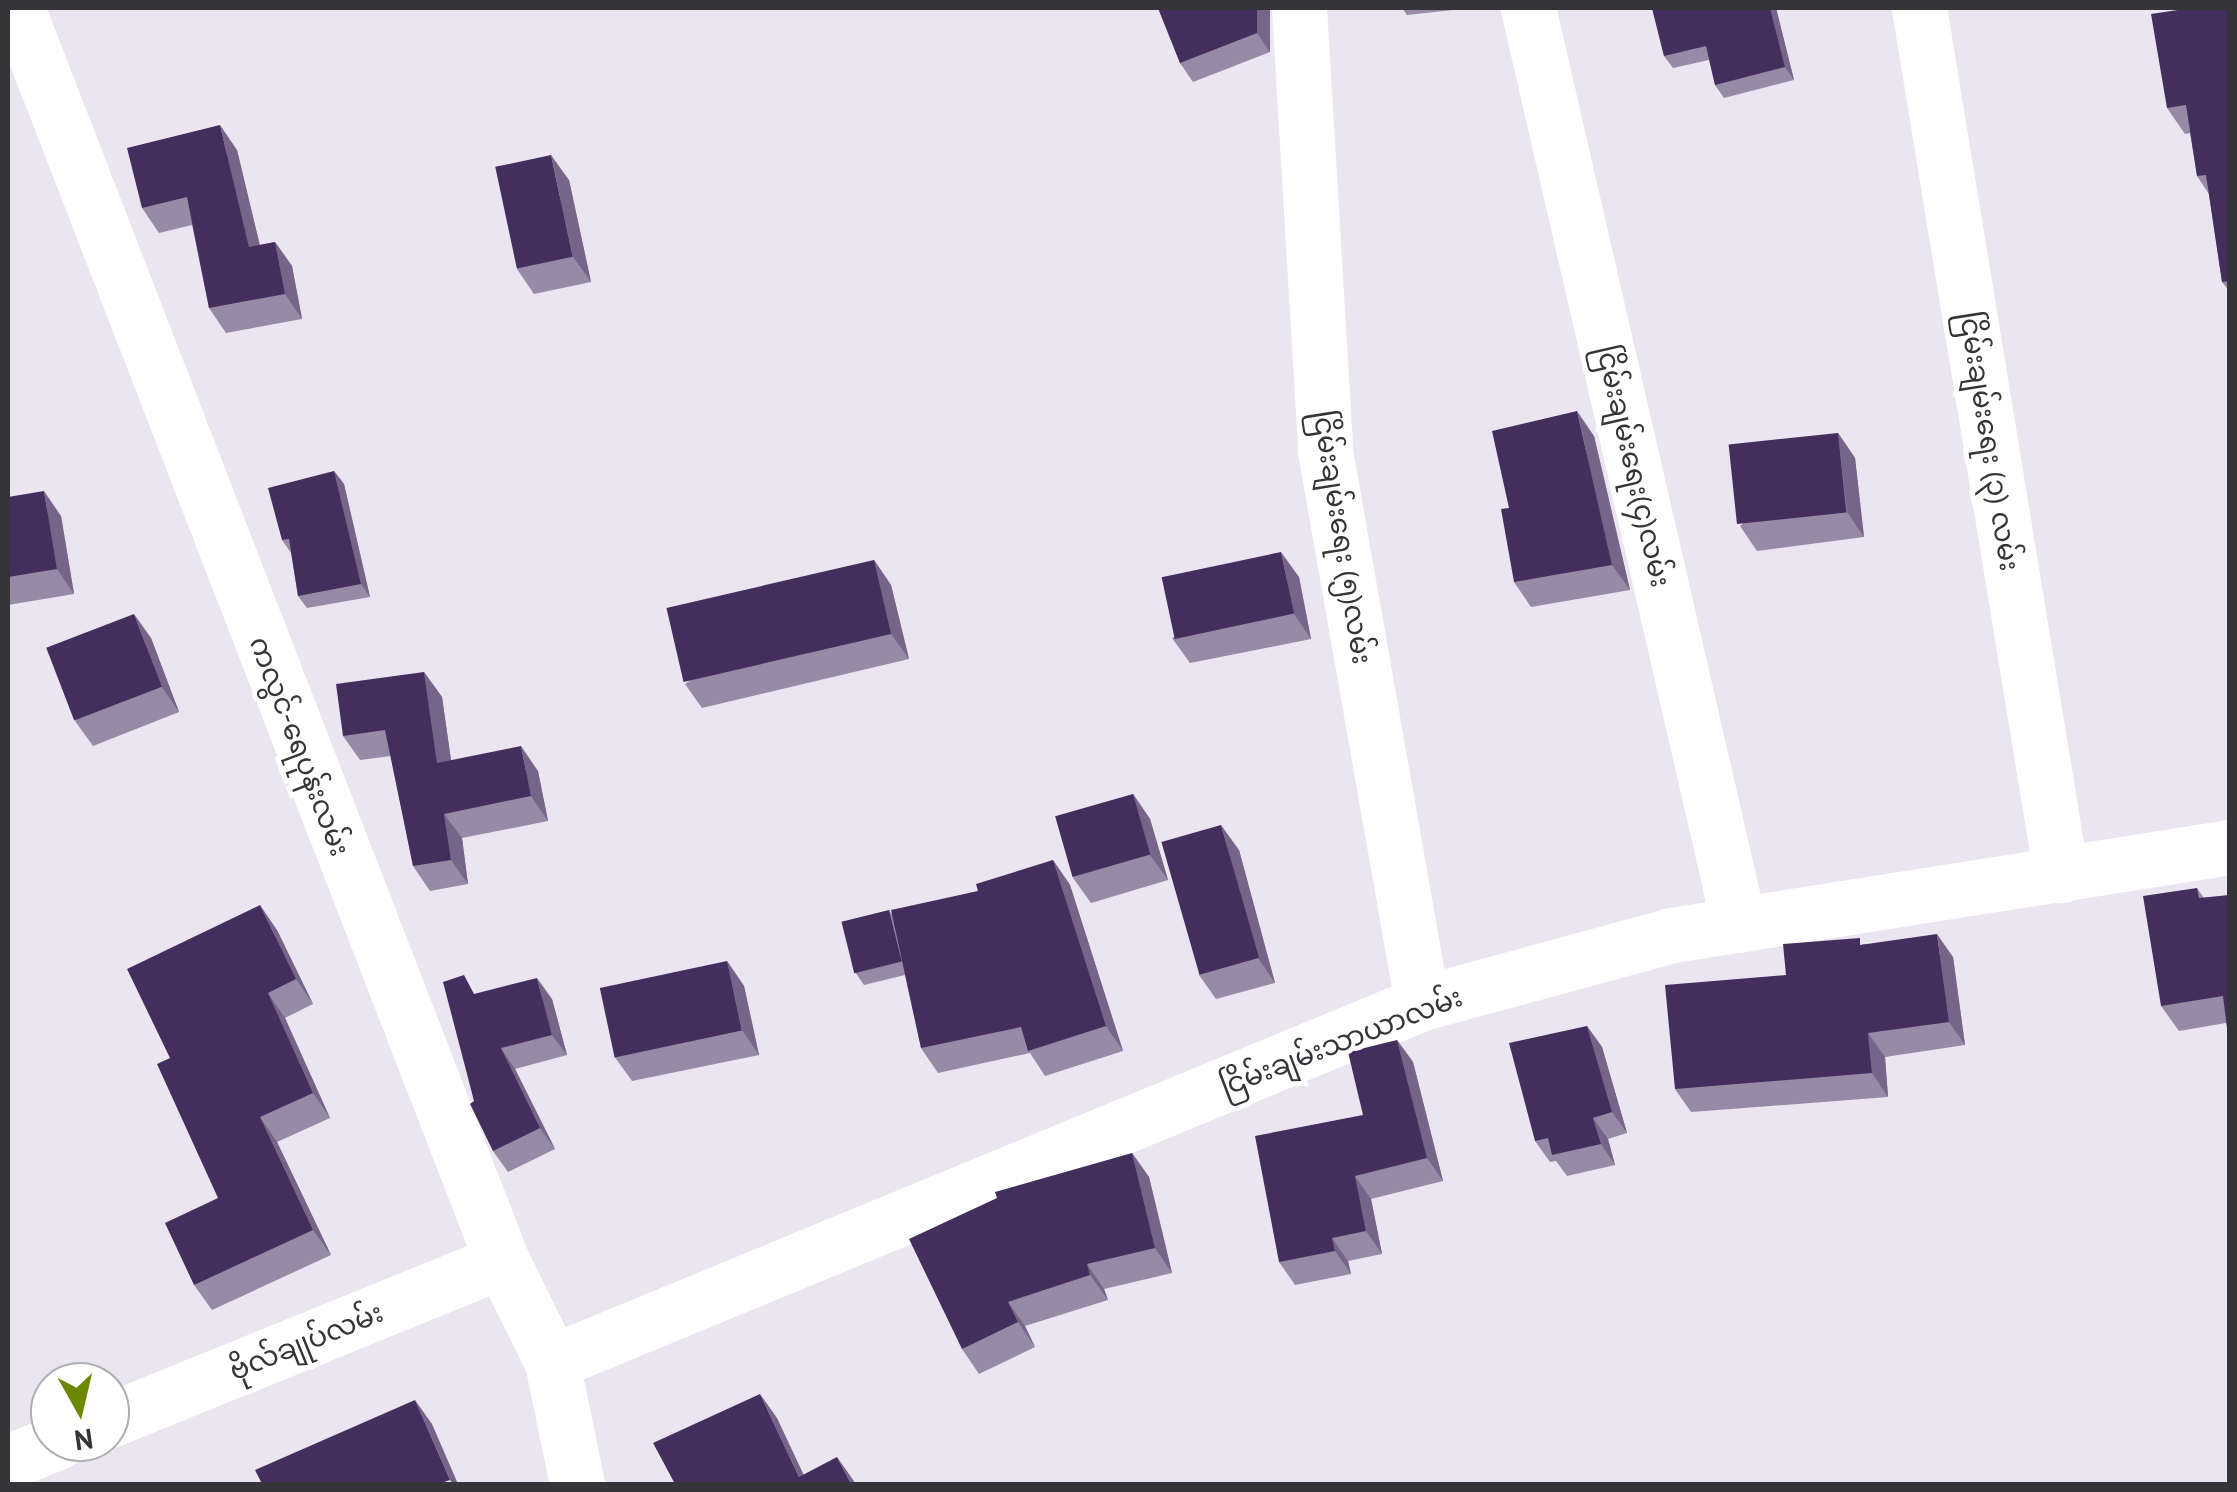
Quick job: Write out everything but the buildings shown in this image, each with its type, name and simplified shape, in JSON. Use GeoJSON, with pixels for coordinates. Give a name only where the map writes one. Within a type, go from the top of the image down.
{"type":"FeatureCollection","features":[{"type":"Feature","properties":{"kind":"street","name":"ကလွင်-ရေပုန်းလမ်း"},"geometry":{"type":"LineString","coordinates":[[17,8],[502,1261],[552,1362],[577,1484]]}},
{"type":"Feature","properties":{"kind":"street","name":"ငြိမ်းချမ်းရေး (၅)လမ်း"},"geometry":{"type":"LineString","coordinates":[[1299,8],[1324,451],[1422,1003]]}},
{"type":"Feature","properties":{"kind":"street","name":"ငြိမ်းချမ်းရေး(၄)လမ်း"},"geometry":{"type":"LineString","coordinates":[[1528,8],[1739,925]]}},
{"type":"Feature","properties":{"kind":"street","name":"ငြိမ်းချမ်းရေး (၃) လမ်း"},"geometry":{"type":"LineString","coordinates":[[1919,8],[2062,874]]}},
{"type":"Feature","properties":{"kind":"street","name":"ငြိမ်းချမ်းသာယာလမ်း"},"geometry":{"type":"LineString","coordinates":[[552,1362],[1422,1003],[1672,935],[2230,847]]}},
{"type":"Feature","properties":{"kind":"street","name":"ဗိုလ်ချုပ်လမ်း"},"geometry":{"type":"LineString","coordinates":[[130,1412],[502,1261]]}}]}
